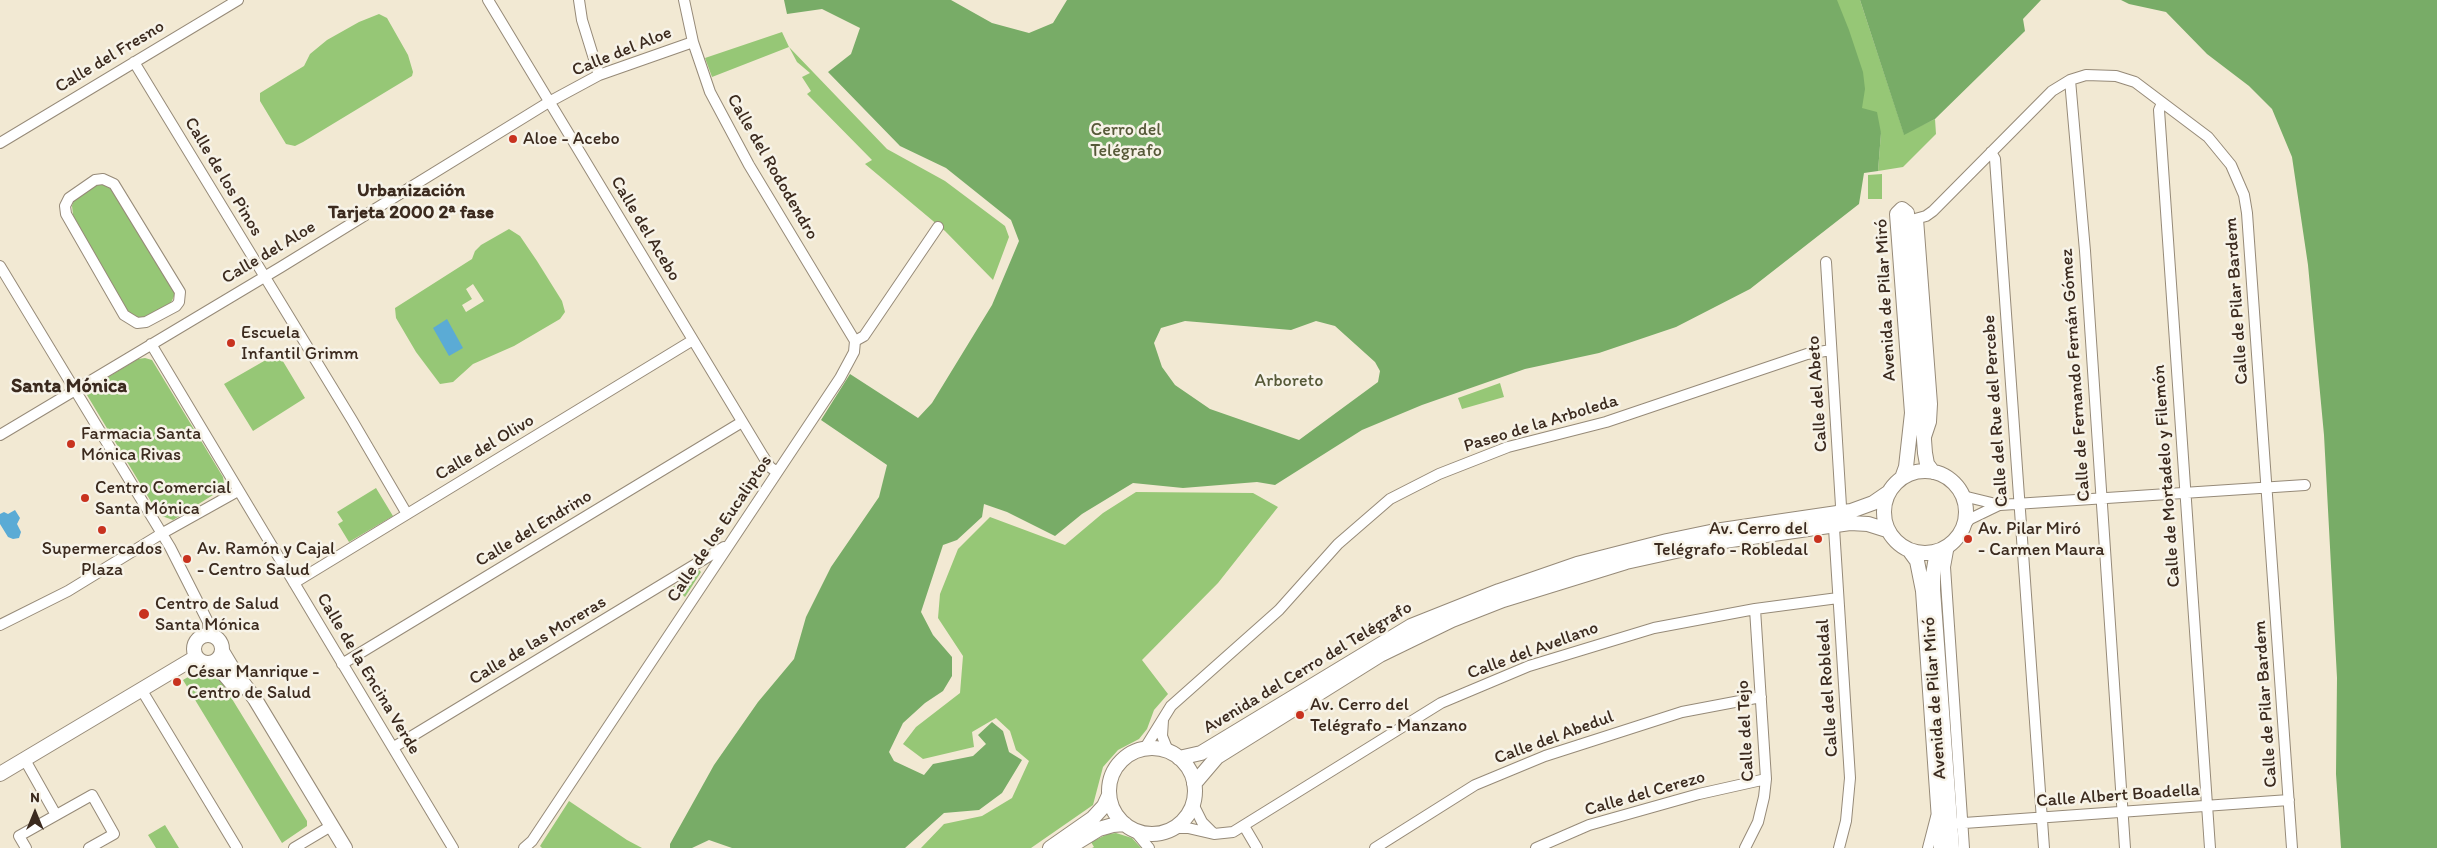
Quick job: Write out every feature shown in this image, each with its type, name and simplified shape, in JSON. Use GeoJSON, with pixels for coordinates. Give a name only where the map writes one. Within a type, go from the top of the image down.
{"type":"FeatureCollection","features":[{"type":"Feature","properties":{"kind":"street","name":"Calle del Fresno"},"geometry":{"type":"LineString","coordinates":[[0,143],[238,0]]}},
{"type":"Feature","properties":{"kind":"street","name":"Calle del Acebo"},"geometry":{"type":"LineString","coordinates":[[488,0],[742,422],[770,467],[777,472]]}},
{"type":"Feature","properties":{"kind":"street"},"geometry":{"type":"LineString","coordinates":[[579,0],[582,20],[599,75]]}},
{"type":"Feature","properties":{"kind":"street","name":"Calle del Rododendro"},"geometry":{"type":"LineString","coordinates":[[684,0],[693,42],[710,92],[749,165],[855,341]]}},
{"type":"Feature","properties":{"kind":"street","name":"Calle del Aloe"},"geometry":{"type":"LineString","coordinates":[[0,435],[264,277],[549,102],[599,75],[693,42]]}},
{"type":"Feature","properties":{"kind":"street","name":"Calle de los Pinos"},"geometry":{"type":"LineString","coordinates":[[134,62],[352,420],[407,514]]}},
{"type":"Feature","properties":{"kind":"street","name":"Calle de Pilar Bardem"},"geometry":{"type":"LineString","coordinates":[[1913,220],[1933,211],[2052,91],[2070,80],[2095,74],[2124,78],[2135,82],[2208,137],[2219,148],[2231,165],[2244,195],[2248,213],[2292,848]]}},
{"type":"Feature","properties":{"kind":"street","name":"Calle de Fernando Fernán Gómez"},"geometry":{"type":"LineString","coordinates":[[2070,80],[2085,251],[2100,498],[2125,848]]}},
{"type":"Feature","properties":{"kind":"street","name":"Calle de Mortadelo y Filemón"},"geometry":{"type":"LineString","coordinates":[[2162,103],[2159,110],[2210,848]]}},
{"type":"Feature","properties":{"kind":"street","name":"Calle del Rue del Percebe"},"geometry":{"type":"LineString","coordinates":[[1991,152],[1995,159],[1996,169],[2018,504],[2044,848]]}},
{"type":"Feature","properties":{"kind":"street"},"geometry":{"type":"LineString","coordinates":[[103,179],[114,184],[176,283],[180,298],[176,306],[146,322],[137,323],[124,314],[66,214],[66,202],[76,192],[94,180],[103,179]]}},
{"type":"Feature","properties":{"kind":"street","name":"Avenida de Pilar Miró"},"geometry":{"type":"LineString","coordinates":[[1902,478],[1906,467],[1912,413],[1898,221],[1899,210],[1906,210],[1913,220],[1924,443],[1927,464],[1934,472]]}},
{"type":"Feature","properties":{"kind":"street","name":"Calle de los Eucaliptos"},"geometry":{"type":"LineString","coordinates":[[524,848],[532,841],[710,570],[840,378],[854,352],[855,341],[864,336],[938,227]]}},
{"type":"Feature","properties":{"kind":"street","name":"Calle del Abeto"},"geometry":{"type":"LineString","coordinates":[[1826,262],[1838,518]]}},
{"type":"Feature","properties":{"kind":"street"},"geometry":{"type":"LineString","coordinates":[[0,266],[161,534],[208,622],[209,635]]}},
{"type":"Feature","properties":{"kind":"street","name":"Calle del Olivo"},"geometry":{"type":"LineString","coordinates":[[294,583],[693,340]]}},
{"type":"Feature","properties":{"kind":"street","name":"Calle de la Encina Verde"},"geometry":{"type":"LineString","coordinates":[[151,344],[451,844],[459,848]]}},
{"type":"Feature","properties":{"kind":"street","name":"Paseo de la Arboleda"},"geometry":{"type":"LineString","coordinates":[[1144,748],[1165,714],[1209,671],[1279,610],[1338,544],[1390,499],[1439,474],[1508,447],[1606,422],[1807,354],[1831,350]]}},
{"type":"Feature","properties":{"kind":"street","name":"Calle del Endrino"},"geometry":{"type":"LineString","coordinates":[[342,664],[742,422]]}},
{"type":"Feature","properties":{"kind":"street"},"geometry":{"type":"LineString","coordinates":[[1963,527],[1966,508],[1963,496],[1948,478],[1934,472],[1917,472],[1902,478],[1889,492],[1884,513],[1887,530],[1896,541],[1909,550],[1923,553],[1943,548],[1963,527],[1970,519],[2000,505]]}},
{"type":"Feature","properties":{"kind":"street"},"geometry":{"type":"LineString","coordinates":[[1963,496],[2000,505],[2305,485]]}},
{"type":"Feature","properties":{"kind":"street"},"geometry":{"type":"LineString","coordinates":[[0,625],[68,591],[161,534],[238,490]]}},
{"type":"Feature","properties":{"kind":"street","name":"Avenida del Cerro del Telégrafo"},"geometry":{"type":"LineString","coordinates":[[1194,784],[1217,758],[1260,729],[1380,655],[1452,620],[1503,600],[1626,562],[1838,518],[1873,504],[1889,492]]}},
{"type":"Feature","properties":{"kind":"street","name":"Avenida del Cerro del Telégrafo"},"geometry":{"type":"LineString","coordinates":[[1173,754],[1201,753],[1411,626],[1498,591],[1577,564],[1715,531],[1838,518],[1887,530]]}},
{"type":"Feature","properties":{"kind":"street","name":"Calle del Robledal"},"geometry":{"type":"LineString","coordinates":[[1838,518],[1838,598],[1850,778],[1846,821],[1839,848]]}},
{"type":"Feature","properties":{"kind":"street","name":"Calle de las Moreras"},"geometry":{"type":"LineString","coordinates":[[394,748],[727,545]]}},
{"type":"Feature","properties":{"kind":"street","name":"Avenida de Pilar Miró"},"geometry":{"type":"LineString","coordinates":[[1943,548],[1933,575],[1956,824],[1964,848]]}},
{"type":"Feature","properties":{"kind":"street","name":"Avenida de Pilar Miró"},"geometry":{"type":"LineString","coordinates":[[1909,550],[1916,561],[1923,590],[1941,848]]}},
{"type":"Feature","properties":{"kind":"street"},"geometry":{"type":"LineString","coordinates":[[698,562],[708,566],[710,570]]}},
{"type":"Feature","properties":{"kind":"street","name":"Calle del Avellano"},"geometry":{"type":"LineString","coordinates":[[1174,828],[1188,828],[1214,834],[1233,832],[1441,703],[1529,666],[1654,628],[1755,609],[1838,598]]}},
{"type":"Feature","properties":{"kind":"street","name":"Calle del Tejo"},"geometry":{"type":"LineString","coordinates":[[1745,848],[1758,822],[1766,779],[1755,609]]}},
{"type":"Feature","properties":{"kind":"street"},"geometry":{"type":"LineString","coordinates":[[336,848],[328,828],[255,699],[234,672],[222,651],[218,638],[209,635],[201,636],[195,642],[196,658],[218,667],[248,703],[328,828],[345,848]]}},
{"type":"Feature","properties":{"kind":"street"},"geometry":{"type":"LineString","coordinates":[[211,663],[218,659],[222,651]]}},
{"type":"Feature","properties":{"kind":"street"},"geometry":{"type":"LineString","coordinates":[[0,774],[196,658]]}},
{"type":"Feature","properties":{"kind":"street"},"geometry":{"type":"LineString","coordinates":[[141,689],[237,848]]}},
{"type":"Feature","properties":{"kind":"street","name":"Calle del Abedul"},"geometry":{"type":"LineString","coordinates":[[1375,848],[1475,785],[1545,756],[1682,712],[1761,697]]}},
{"type":"Feature","properties":{"kind":"street"},"geometry":{"type":"LineString","coordinates":[[1068,848],[1099,829],[1113,825],[1130,827],[1148,833],[1163,832],[1174,828],[1182,822],[1193,804],[1194,784],[1190,770],[1173,754],[1162,736],[1165,714]]}},
{"type":"Feature","properties":{"kind":"street"},"geometry":{"type":"LineString","coordinates":[[1050,848],[1094,818],[1104,806],[1109,794],[1111,779],[1118,765],[1130,754],[1144,748],[1173,754]]}},
{"type":"Feature","properties":{"kind":"street"},"geometry":{"type":"LineString","coordinates":[[25,760],[56,815]]}},
{"type":"Feature","properties":{"kind":"street","name":"Calle del Cerezo"},"geometry":{"type":"LineString","coordinates":[[1536,848],[1589,825],[1698,794],[1766,779]]}},
{"type":"Feature","properties":{"kind":"street"},"geometry":{"type":"LineString","coordinates":[[26,848],[19,836],[92,794],[114,834],[89,848]]}},
{"type":"Feature","properties":{"kind":"street"},"geometry":{"type":"LineString","coordinates":[[1109,794],[1114,811],[1150,848]]}},
{"type":"Feature","properties":{"kind":"street","name":"Calle Albert Boadella"},"geometry":{"type":"LineString","coordinates":[[1956,824],[2289,800]]}},
{"type":"Feature","properties":{"kind":"street"},"geometry":{"type":"LineString","coordinates":[[1193,804],[1202,822],[1214,834]]}},
{"type":"Feature","properties":{"kind":"street"},"geometry":{"type":"LineString","coordinates":[[1928,848],[1939,804]]}},
{"type":"Feature","properties":{"kind":"street","name":"Avenida de Pilar Miró"},"geometry":{"type":"LineString","coordinates":[[1952,848],[1956,824]]}},
{"type":"Feature","properties":{"kind":"street"},"geometry":{"type":"LineString","coordinates":[[1244,826],[1257,848]]}},
{"type":"Feature","properties":{"kind":"street"},"geometry":{"type":"LineString","coordinates":[[294,848],[328,828]]}},
{"type":"Feature","properties":{"kind":"green space","name":"Cerro del Telégrafo"},"geometry":{"type":"Polygon","coordinates":[[[784,0],[951,0],[992,23],[1029,33],[1053,23],[1067,0],[1837,0],[1863,72],[1865,89],[1862,108],[1877,112],[1881,133],[1878,171],[1864,173],[1859,204],[1750,289],[1676,327],[1599,353],[1525,369],[1422,405],[1362,430],[1275,485],[1257,482],[1183,488],[1133,483],[1082,514],[1055,536],[1007,512],[984,504],[982,517],[957,540],[943,545],[921,612],[933,635],[952,657],[952,676],[943,691],[925,703],[903,723],[889,752],[894,761],[924,775],[933,764],[973,756],[986,744],[978,735],[992,722],[1003,731],[1009,752],[1022,760],[1002,793],[979,810],[944,813],[905,848],[732,848],[709,840],[692,848],[670,848],[670,844],[714,765],[758,702],[794,659],[806,617],[831,567],[879,497],[887,465],[821,420],[850,374],[918,418],[932,403],[992,305],[1019,241],[1011,220],[946,168],[900,146],[828,72],[851,54],[860,28],[822,9],[787,14],[784,0]],[[1185,321],[1161,328],[1154,343],[1162,367],[1175,385],[1210,409],[1299,440],[1378,382],[1380,371],[1375,362],[1335,326],[1316,321],[1291,330],[1185,321]]]}},
{"type":"Feature","properties":{"kind":"green space"},"geometry":{"type":"Polygon","coordinates":[[[1545,0],[1860,0],[1904,134],[1935,119],[1936,134],[1903,167],[1878,171],[1881,133],[1862,109],[1545,0]]]}},
{"type":"Feature","properties":{"kind":"green space"},"geometry":{"type":"Polygon","coordinates":[[[1860,0],[2041,0],[2023,19],[2025,31],[1935,119],[1904,135],[1860,0]]]}},
{"type":"Feature","properties":{"kind":"green space"},"geometry":{"type":"Polygon","coordinates":[[[2121,0],[2437,0],[2437,848],[2341,848],[2336,774],[2337,678],[2324,435],[2308,265],[2292,157],[2272,109],[2249,86],[2207,54],[2166,12],[2129,4],[2121,0]]]}},
{"type":"Feature","properties":{"kind":"green space"},"geometry":{"type":"Polygon","coordinates":[[[379,14],[387,18],[408,55],[413,72],[412,76],[303,142],[295,146],[286,144],[260,101],[260,93],[304,66],[310,54],[327,40],[359,22],[379,14]]]}},
{"type":"Feature","properties":{"kind":"green space"},"geometry":{"type":"Polygon","coordinates":[[[782,32],[789,47],[712,77],[705,58],[782,32]]]}},
{"type":"Feature","properties":{"kind":"green space"},"geometry":{"type":"Polygon","coordinates":[[[789,47],[887,149],[945,181],[1005,226],[1009,237],[993,280],[945,231],[865,164],[872,160],[807,94],[811,91],[802,77],[810,73],[797,62],[789,47]]]}},
{"type":"Feature","properties":{"kind":"green space"},"geometry":{"type":"Polygon","coordinates":[[[1882,174],[1882,199],[1868,199],[1868,175],[1882,174]]]}},
{"type":"Feature","properties":{"kind":"green space"},"geometry":{"type":"Polygon","coordinates":[[[99,184],[112,187],[169,277],[175,294],[170,305],[147,318],[138,319],[126,312],[73,215],[72,206],[74,199],[92,186],[99,184]]]}},
{"type":"Feature","properties":{"kind":"green space"},"geometry":{"type":"Polygon","coordinates":[[[509,229],[520,236],[562,301],[565,312],[560,319],[514,346],[473,364],[453,382],[440,384],[416,352],[396,318],[395,308],[472,259],[475,251],[481,245],[509,229]],[[473,284],[466,289],[472,299],[462,305],[466,312],[484,301],[473,284]]]}},
{"type":"Feature","properties":{"kind":"green space"},"geometry":{"type":"Polygon","coordinates":[[[278,353],[305,398],[253,431],[224,384],[278,353]]]}},
{"type":"Feature","properties":{"kind":"green space"},"geometry":{"type":"Polygon","coordinates":[[[138,359],[152,360],[223,477],[224,483],[221,490],[173,520],[159,515],[87,395],[90,388],[138,359]]]}},
{"type":"Feature","properties":{"kind":"green space"},"geometry":{"type":"Polygon","coordinates":[[[1500,383],[1504,397],[1462,409],[1458,398],[1500,383]]]}},
{"type":"Feature","properties":{"kind":"green space"},"geometry":{"type":"Polygon","coordinates":[[[376,488],[393,516],[349,542],[338,524],[343,521],[337,512],[376,488]]]}},
{"type":"Feature","properties":{"kind":"green space"},"geometry":{"type":"Polygon","coordinates":[[[1136,492],[1253,493],[1278,507],[1218,583],[1142,660],[1168,694],[1154,710],[1147,729],[1139,739],[1118,750],[1103,767],[1093,805],[1031,848],[921,848],[944,824],[982,816],[1012,798],[1029,761],[1016,750],[1010,731],[996,718],[972,732],[974,747],[923,759],[903,744],[916,727],[960,693],[963,656],[938,618],[940,594],[958,549],[990,517],[1065,545],[1103,513],[1136,492]]]}},
{"type":"Feature","properties":{"kind":"green space"},"geometry":{"type":"Polygon","coordinates":[[[699,570],[701,572],[685,597],[678,590],[671,588],[699,570]]]}},
{"type":"Feature","properties":{"kind":"green space"},"geometry":{"type":"Polygon","coordinates":[[[195,673],[212,674],[221,681],[307,821],[307,826],[282,843],[183,680],[195,673]]]}},
{"type":"Feature","properties":{"kind":"green space"},"geometry":{"type":"Polygon","coordinates":[[[569,801],[642,848],[542,848],[540,846],[569,801]]]}},
{"type":"Feature","properties":{"kind":"green space"},"geometry":{"type":"Polygon","coordinates":[[[165,825],[179,848],[156,848],[148,835],[165,825]]]}},
{"type":"Feature","properties":{"kind":"green space"},"geometry":{"type":"Polygon","coordinates":[[[1116,833],[1132,838],[1141,848],[1092,848],[1094,847],[1091,842],[1108,834],[1116,833]]]}},
{"type":"Feature","properties":{"kind":"water"},"geometry":{"type":"Polygon","coordinates":[[[447,319],[463,348],[449,356],[433,328],[447,319]]]}},
{"type":"Feature","properties":{"kind":"water"},"geometry":{"type":"Polygon","coordinates":[[[15,510],[20,518],[17,524],[21,532],[19,538],[13,539],[8,537],[0,524],[0,514],[4,512],[8,514],[15,510]]]}},
{"type":"Feature","properties":{"kind":"place","name":"Aloe - Acebo"},"geometry":{"type":"Point","coordinates":[513,139]}},
{"type":"Feature","properties":{"kind":"place","name":"Escuela Infantil Grimm"},"geometry":{"type":"Point","coordinates":[231,343]}},
{"type":"Feature","properties":{"kind":"place","name":"Farmacia Santa Mónica Rivas"},"geometry":{"type":"Point","coordinates":[71,444]}},
{"type":"Feature","properties":{"kind":"place","name":"Centro Comercial Santa Mónica"},"geometry":{"type":"Point","coordinates":[85,498]}},
{"type":"Feature","properties":{"kind":"place","name":"Supermercados Plaza"},"geometry":{"type":"Point","coordinates":[102,530]}},
{"type":"Feature","properties":{"kind":"place","name":"Av. Cerro del Telégrafo - Robledal"},"geometry":{"type":"Point","coordinates":[1818,539]}},
{"type":"Feature","properties":{"kind":"place","name":"Av. Pilar Miró - Carmen Maura"},"geometry":{"type":"Point","coordinates":[1968,539]}},
{"type":"Feature","properties":{"kind":"place","name":"Av. Ramón y Cajal - Centro Salud"},"geometry":{"type":"Point","coordinates":[187,559]}},
{"type":"Feature","properties":{"kind":"place","name":"Centro de Salud Santa Mónica"},"geometry":{"type":"Point","coordinates":[144,614]}},
{"type":"Feature","properties":{"kind":"place","name":"César Manrique - Centro de Salud"},"geometry":{"type":"Point","coordinates":[177,682]}},
{"type":"Feature","properties":{"kind":"place","name":"Av. Cerro del Telégrafo - Manzano"},"geometry":{"type":"Point","coordinates":[1300,715]}},
{"type":"Feature","properties":{"kind":"district","name":"Urbanización Tarjeta 2000 2ª fase"},"geometry":{"type":"Point","coordinates":[411,202]}},
{"type":"Feature","properties":{"kind":"district","name":"Santa Mónica"},"geometry":{"type":"Point","coordinates":[69,387]}},
{"type":"Feature","properties":{"kind":"park label","name":"Arboreto"},"geometry":{"type":"Point","coordinates":[1289,381]}}]}
